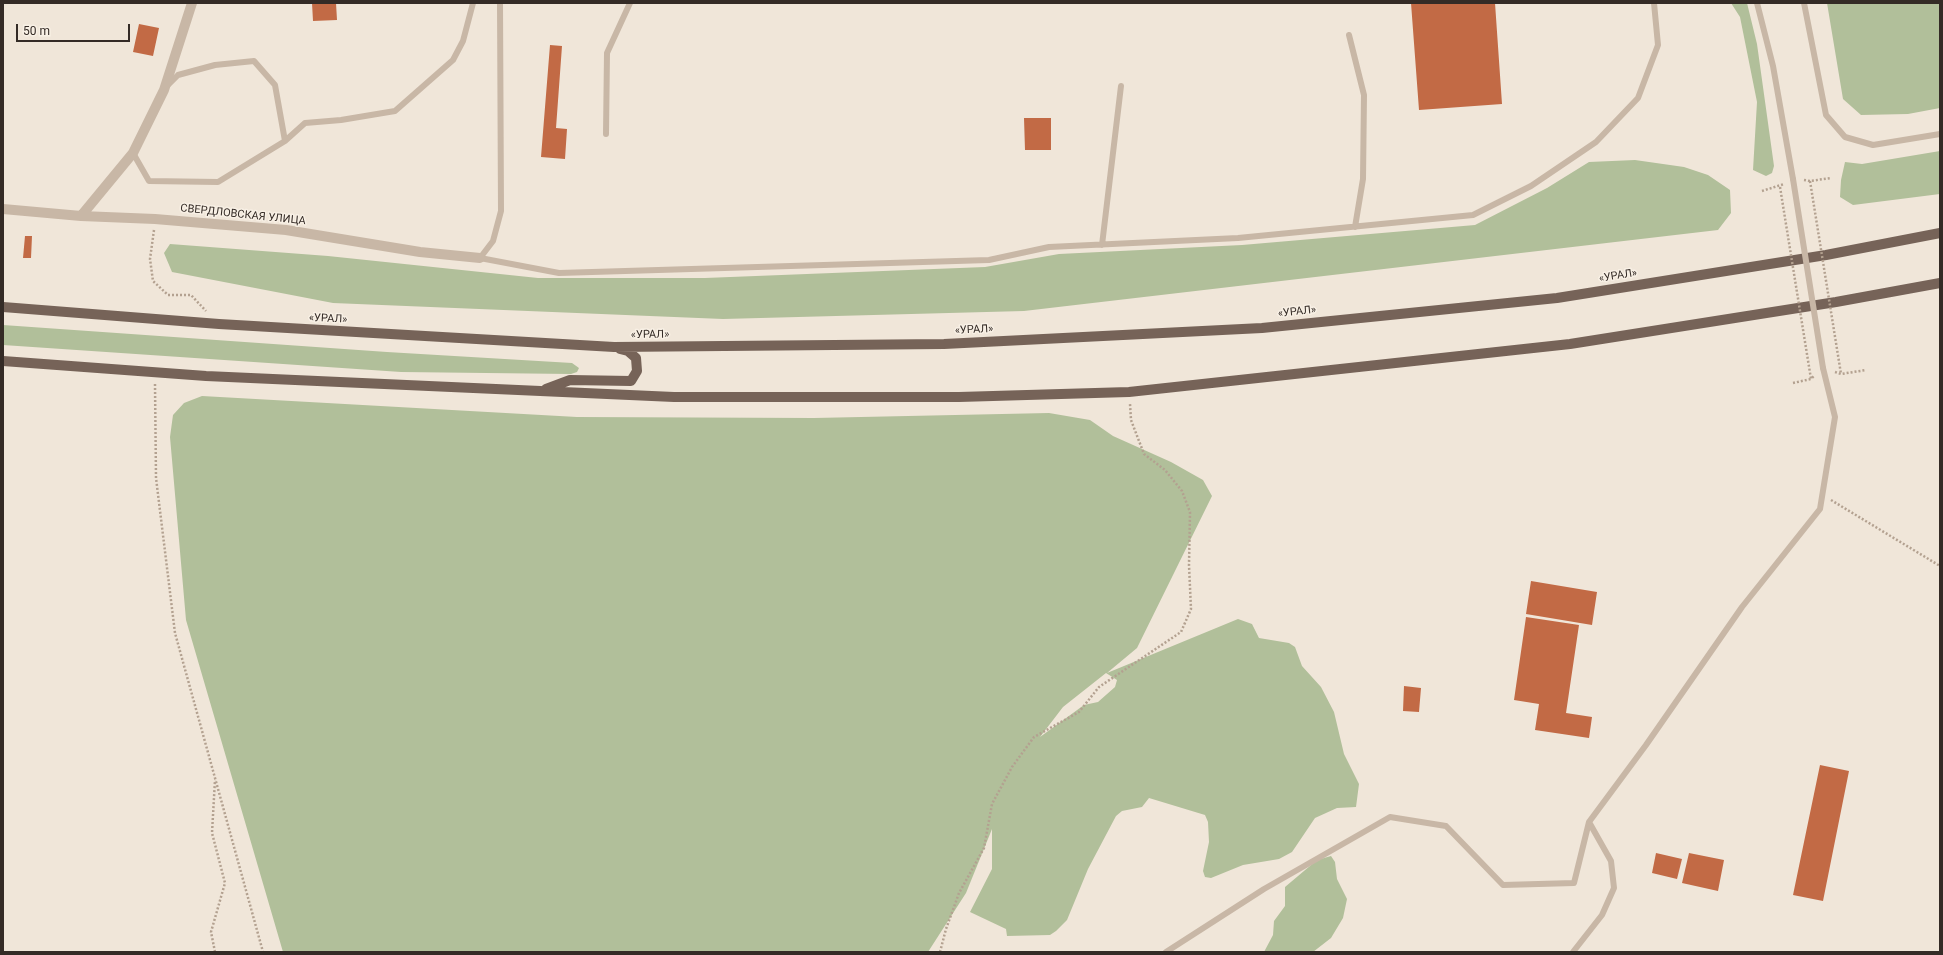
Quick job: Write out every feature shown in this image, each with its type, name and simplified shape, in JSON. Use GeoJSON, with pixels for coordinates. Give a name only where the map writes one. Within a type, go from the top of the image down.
{"type":"FeatureCollection","features":[{"type":"Feature","properties":{"kind":"main road","name":"«УРАЛ»"},"geometry":{"type":"LineString","coordinates":[[3,307],[219,324],[614,347],[944,344],[1262,328],[1557,298],[1826,255],[1940,233]]}},
{"type":"Feature","properties":{"kind":"main road"},"geometry":{"type":"LineString","coordinates":[[3,361],[155,372],[674,397],[959,397],[1129,392],[1570,344],[1836,302],[1940,283]]}},
{"type":"Feature","properties":{"kind":"main road"},"geometry":{"type":"LineString","coordinates":[[540,391],[570,380],[631,381],[637,371],[636,358],[628,351],[614,347]]}},
{"type":"Feature","properties":{"kind":"street"},"geometry":{"type":"LineString","coordinates":[[81,216],[133,153],[164,90],[192,3]]}},
{"type":"Feature","properties":{"kind":"street","name":"СВЕРДЛОВСКАЯ УЛИЦА"},"geometry":{"type":"LineString","coordinates":[[3,209],[81,216],[155,219],[286,230],[420,252],[480,258]]}},
{"type":"Feature","properties":{"kind":"lane"},"geometry":{"type":"LineString","coordinates":[[133,153],[149,181],[218,182],[286,141],[305,123],[341,120],[394,111],[453,60],[463,40],[473,3]]}},
{"type":"Feature","properties":{"kind":"lane"},"geometry":{"type":"LineString","coordinates":[[500,3],[501,211],[493,241],[480,258],[559,273],[989,260],[1049,247],[1238,238],[1473,215],[1531,186],[1596,142],[1638,98],[1658,45],[1654,3]]}},
{"type":"Feature","properties":{"kind":"lane"},"geometry":{"type":"LineString","coordinates":[[606,134],[607,53],[630,3]]}},
{"type":"Feature","properties":{"kind":"lane"},"geometry":{"type":"LineString","coordinates":[[1166,952],[1264,889],[1390,817],[1446,826],[1503,885],[1574,884],[1588,822],[1646,745],[1742,607],[1820,509],[1835,418],[1823,368],[1793,179],[1773,66],[1757,3]]}},
{"type":"Feature","properties":{"kind":"lane"},"geometry":{"type":"LineString","coordinates":[[1804,3],[1826,115],[1845,137],[1873,145],[1940,134]]}},
{"type":"Feature","properties":{"kind":"lane"},"geometry":{"type":"LineString","coordinates":[[1349,34],[1364,95],[1363,179],[1355,227]]}},
{"type":"Feature","properties":{"kind":"lane"},"geometry":{"type":"LineString","coordinates":[[164,90],[178,75],[215,65],[254,61],[275,85],[286,141]]}},
{"type":"Feature","properties":{"kind":"lane"},"geometry":{"type":"LineString","coordinates":[[1102,245],[1121,86]]}},
{"type":"Feature","properties":{"kind":"lane"},"geometry":{"type":"LineString","coordinates":[[1573,952],[1602,915],[1614,888],[1611,861],[1588,822]]}},
{"type":"Feature","properties":{"kind":"path"},"geometry":{"type":"LineString","coordinates":[[1831,178],[1810,181],[1841,374],[1866,370]]}},
{"type":"Feature","properties":{"kind":"path"},"geometry":{"type":"LineString","coordinates":[[1762,191],[1780,187],[1811,379],[1793,383]]}},
{"type":"Feature","properties":{"kind":"path"},"geometry":{"type":"LineString","coordinates":[[155,219],[150,259],[153,281],[168,295],[191,295],[219,324]]}},
{"type":"Feature","properties":{"kind":"path"},"geometry":{"type":"LineString","coordinates":[[155,372],[156,478],[175,633],[263,952]]}},
{"type":"Feature","properties":{"kind":"path"},"geometry":{"type":"LineString","coordinates":[[940,952],[946,929],[959,893],[984,848],[992,804],[1012,767],[1034,737],[1079,712],[1099,687],[1181,632],[1191,609],[1189,565],[1190,512],[1182,491],[1165,470],[1144,454],[1131,420],[1129,392]]}},
{"type":"Feature","properties":{"kind":"path"},"geometry":{"type":"LineString","coordinates":[[1822,495],[1940,566]]}},
{"type":"Feature","properties":{"kind":"path"},"geometry":{"type":"LineString","coordinates":[[215,777],[212,833],[224,883],[211,932],[215,952]]}},
{"type":"Feature","properties":{"kind":"green space"},"geometry":{"type":"Polygon","coordinates":[[[1731,3],[1747,3],[1757,44],[1774,166],[1772,173],[1766,176],[1753,170],[1757,102],[1740,17],[1731,3]]]}},
{"type":"Feature","properties":{"kind":"green space"},"geometry":{"type":"Polygon","coordinates":[[[1827,3],[1940,3],[1940,108],[1908,114],[1861,115],[1843,99],[1827,3]]]}},
{"type":"Feature","properties":{"kind":"green space"},"geometry":{"type":"Polygon","coordinates":[[[1940,151],[1940,194],[1853,205],[1840,197],[1841,180],[1845,162],[1862,164],[1940,151]]]}},
{"type":"Feature","properties":{"kind":"green space"},"geometry":{"type":"Polygon","coordinates":[[[1635,160],[1684,167],[1708,175],[1730,190],[1731,213],[1718,230],[1024,311],[723,319],[333,303],[172,272],[164,253],[170,244],[328,256],[538,278],[705,278],[985,267],[1059,254],[1242,245],[1475,225],[1547,188],[1589,162],[1635,160]]]}},
{"type":"Feature","properties":{"kind":"green space"},"geometry":{"type":"Polygon","coordinates":[[[3,325],[387,352],[572,363],[579,368],[577,372],[571,374],[401,372],[3,345],[3,325]]]}},
{"type":"Feature","properties":{"kind":"green space"},"geometry":{"type":"Polygon","coordinates":[[[202,396],[577,417],[814,418],[1049,413],[1090,420],[1113,436],[1171,462],[1203,480],[1212,496],[1137,648],[1107,673],[1238,619],[1252,624],[1259,638],[1289,643],[1295,647],[1302,666],[1321,687],[1334,712],[1344,754],[1359,784],[1356,807],[1337,808],[1315,818],[1292,852],[1279,859],[1243,865],[1211,878],[1205,877],[1203,871],[1209,842],[1208,822],[1205,815],[1149,798],[1142,807],[1122,811],[1116,816],[1088,869],[1067,920],[1050,935],[1007,936],[1006,929],[970,912],[992,869],[992,829],[966,893],[928,952],[283,952],[186,620],[170,437],[173,415],[184,403],[202,396]],[[1106,673],[1063,707],[1040,737],[1084,705],[1098,702],[1115,687],[1117,680],[1106,673]]]}},
{"type":"Feature","properties":{"kind":"green space"},"geometry":{"type":"Polygon","coordinates":[[[1331,856],[1335,862],[1337,879],[1347,899],[1343,918],[1331,938],[1313,952],[1264,952],[1273,935],[1274,921],[1285,906],[1285,887],[1317,860],[1331,856]]]}},
{"type":"Feature","properties":{"kind":"building"},"geometry":{"type":"Polygon","coordinates":[[[312,3],[336,3],[337,20],[313,21],[312,3]]]}},
{"type":"Feature","properties":{"kind":"building"},"geometry":{"type":"Polygon","coordinates":[[[1411,3],[1495,3],[1502,104],[1419,110],[1411,3]]]}},
{"type":"Feature","properties":{"kind":"building"},"geometry":{"type":"Polygon","coordinates":[[[139,24],[159,28],[153,56],[133,52],[139,24]]]}},
{"type":"Feature","properties":{"kind":"building"},"geometry":{"type":"Polygon","coordinates":[[[550,45],[562,46],[556,128],[567,129],[565,159],[541,157],[550,45]]]}},
{"type":"Feature","properties":{"kind":"building"},"geometry":{"type":"Polygon","coordinates":[[[1024,118],[1051,118],[1051,150],[1025,150],[1024,118]]]}},
{"type":"Feature","properties":{"kind":"building"},"geometry":{"type":"Polygon","coordinates":[[[25,236],[32,236],[31,258],[23,258],[25,236]]]}},
{"type":"Feature","properties":{"kind":"building"},"geometry":{"type":"Polygon","coordinates":[[[1531,581],[1597,592],[1592,625],[1526,614],[1531,581]]]}},
{"type":"Feature","properties":{"kind":"building"},"geometry":{"type":"Polygon","coordinates":[[[1526,617],[1579,625],[1566,713],[1592,717],[1589,738],[1535,730],[1539,704],[1514,700],[1526,617]]]}},
{"type":"Feature","properties":{"kind":"building"},"geometry":{"type":"Polygon","coordinates":[[[1404,686],[1421,688],[1419,712],[1403,711],[1404,686]]]}},
{"type":"Feature","properties":{"kind":"building"},"geometry":{"type":"Polygon","coordinates":[[[1820,765],[1849,771],[1823,901],[1793,895],[1820,765]]]}},
{"type":"Feature","properties":{"kind":"building"},"geometry":{"type":"Polygon","coordinates":[[[1656,853],[1682,859],[1677,879],[1652,873],[1656,853]]]}},
{"type":"Feature","properties":{"kind":"building"},"geometry":{"type":"Polygon","coordinates":[[[1689,853],[1724,860],[1718,891],[1682,883],[1689,853]]]}}]}
